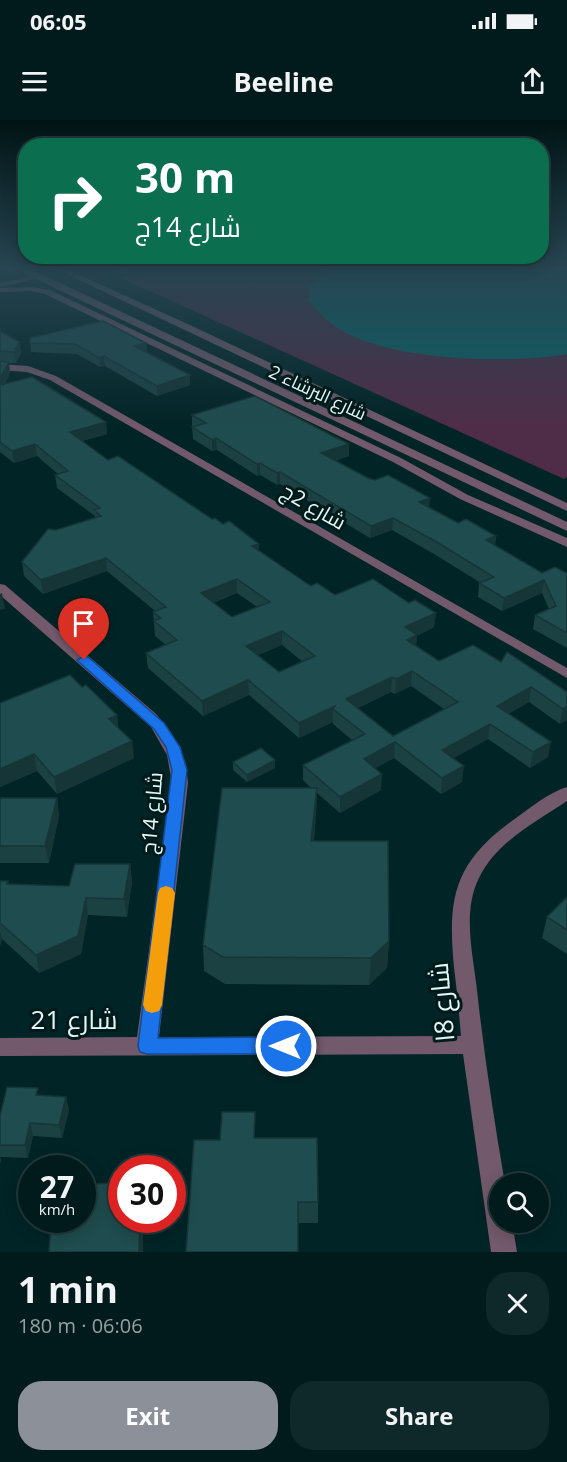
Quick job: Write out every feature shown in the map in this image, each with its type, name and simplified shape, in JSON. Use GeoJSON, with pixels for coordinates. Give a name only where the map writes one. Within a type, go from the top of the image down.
{"type":"FeatureCollection","features":[{"type":"Feature","properties":{"kind":"street"},"geometry":{"type":"LineString","coordinates":[[106,322],[397,460],[479,505],[567,543]]}},
{"type":"Feature","properties":{"kind":"street","name":"شارع البرشاء 2"},"geometry":{"type":"LineString","coordinates":[[133,322],[567,527]]}},
{"type":"Feature","properties":{"kind":"street","name":"شارع البرشاء 2"},"geometry":{"type":"LineString","coordinates":[[176,322],[567,507]]}},
{"type":"Feature","properties":{"kind":"street","name":"شارع 2ج"},"geometry":{"type":"LineString","coordinates":[[0,367],[21,368],[41,373],[567,674]]}},
{"type":"Feature","properties":{"kind":"street","name":"شارع 14ج"},"geometry":{"type":"LineString","coordinates":[[0,588],[150,717],[167,736],[177,758],[180,783],[147,1046]]}},
{"type":"Feature","properties":{"kind":"street","name":"شارع 8ا"},"geometry":{"type":"LineString","coordinates":[[504,1252],[472,1045],[460,912],[469,878],[477,863],[502,839],[567,793]]}},
{"type":"Feature","properties":{"kind":"street","name":"شارع 21"},"geometry":{"type":"LineString","coordinates":[[0,1047],[472,1045]]}},
{"type":"Feature","properties":{"kind":"shaded area"},"geometry":{"type":"Polygon","coordinates":[[[218,322],[567,322],[567,477],[564,479],[218,322]]]}},
{"type":"Feature","properties":{"kind":"water"},"geometry":{"type":"Polygon","coordinates":[[[330,322],[567,322],[567,354],[514,359],[483,359],[418,354],[361,340],[330,322]]]}},
{"type":"Feature","properties":{"kind":"building"},"geometry":{"type":"Polygon","coordinates":[[[105,322],[146,343],[134,346],[190,375],[157,386],[104,356],[99,358],[75,344],[30,343],[30,338],[105,322]]]}},
{"type":"Feature","properties":{"kind":"building"},"geometry":{"type":"Polygon","coordinates":[[[0,331],[19,342],[14,352],[0,351],[0,331]]]}},
{"type":"Feature","properties":{"kind":"building"},"geometry":{"type":"Polygon","coordinates":[[[0,361],[9,362],[0,378],[0,361]]]}},
{"type":"Feature","properties":{"kind":"building"},"geometry":{"type":"Polygon","coordinates":[[[32,377],[106,422],[70,432],[108,460],[118,456],[212,519],[215,518],[223,524],[229,521],[259,544],[252,546],[311,586],[317,583],[335,595],[373,579],[409,603],[415,600],[436,613],[405,627],[417,635],[407,640],[439,661],[473,645],[501,662],[507,652],[567,692],[567,706],[563,709],[531,687],[497,706],[551,742],[533,752],[490,724],[442,750],[464,766],[442,778],[395,742],[364,759],[382,774],[340,797],[303,765],[365,734],[333,709],[335,706],[299,723],[248,680],[202,701],[146,653],[177,640],[154,621],[161,618],[153,612],[166,607],[106,558],[41,580],[22,562],[48,529],[56,530],[101,516],[94,510],[100,508],[55,475],[68,471],[35,444],[12,451],[0,442],[0,385],[32,377]],[[237,579],[201,593],[232,617],[270,602],[237,579]],[[282,631],[246,646],[279,672],[315,656],[282,631]],[[412,671],[396,679],[392,677],[346,699],[393,736],[458,702],[412,671]]]}},
{"type":"Feature","properties":{"kind":"building"},"geometry":{"type":"Polygon","coordinates":[[[255,396],[349,444],[321,453],[368,478],[375,480],[388,475],[430,498],[419,502],[458,523],[466,519],[496,536],[486,540],[542,573],[555,567],[567,573],[567,633],[535,615],[556,606],[544,580],[504,598],[479,583],[494,577],[435,541],[393,518],[371,526],[280,472],[277,473],[260,463],[257,464],[216,438],[212,440],[192,427],[206,423],[192,415],[255,396]]]}},
{"type":"Feature","properties":{"kind":"building"},"geometry":{"type":"Polygon","coordinates":[[[70,675],[82,687],[86,685],[117,715],[109,719],[132,741],[54,777],[34,754],[0,769],[0,703],[70,675]]]}},
{"type":"Feature","properties":{"kind":"building"},"geometry":{"type":"Polygon","coordinates":[[[261,748],[275,760],[247,775],[233,762],[261,748]]]}},
{"type":"Feature","properties":{"kind":"building"},"geometry":{"type":"Polygon","coordinates":[[[222,788],[317,788],[311,841],[388,841],[389,941],[371,958],[223,957],[203,945],[222,788]]]}},
{"type":"Feature","properties":{"kind":"building"},"geometry":{"type":"Polygon","coordinates":[[[0,798],[57,798],[45,846],[0,846],[0,798]]]}},
{"type":"Feature","properties":{"kind":"building"},"geometry":{"type":"Polygon","coordinates":[[[75,864],[130,864],[124,899],[86,898],[78,936],[36,955],[0,923],[0,881],[8,881],[7,884],[69,886],[75,864]]]}},
{"type":"Feature","properties":{"kind":"building"},"geometry":{"type":"Polygon","coordinates":[[[567,897],[567,930],[547,917],[567,897]]]}},
{"type":"Feature","properties":{"kind":"building"},"geometry":{"type":"Polygon","coordinates":[[[7,1087],[38,1088],[36,1095],[66,1097],[59,1125],[30,1123],[25,1145],[0,1145],[0,1116],[7,1087]]]}},
{"type":"Feature","properties":{"kind":"building"},"geometry":{"type":"Polygon","coordinates":[[[222,1112],[255,1112],[254,1138],[317,1138],[318,1202],[298,1202],[298,1252],[186,1252],[194,1140],[220,1140],[222,1112]]]}},
{"type":"Feature","properties":{"kind":"building"},"geometry":{"type":"Polygon","coordinates":[[[108,1183],[108,1233],[140,1233],[139,1252],[49,1252],[50,1233],[96,1233],[96,1184],[108,1183]]]}},
{"type":"Feature","properties":{"kind":"slow traffic"},"geometry":{"type":"LineString","coordinates":[[152,1005],[166,893]]}},
{"type":"Feature","properties":{"kind":"route"},"geometry":{"type":"LineString","coordinates":[[84,660],[159,726],[173,747],[179,770],[180,783],[147,1046],[286,1046]]}}]}
